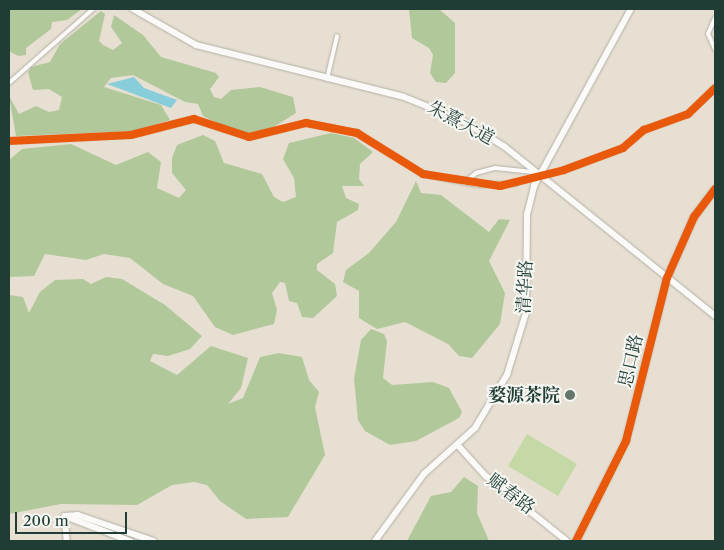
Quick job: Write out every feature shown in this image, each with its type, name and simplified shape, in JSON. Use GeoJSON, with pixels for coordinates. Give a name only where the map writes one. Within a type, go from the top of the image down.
{"type":"FeatureCollection","features":[{"type":"Feature","properties":{"kind":"main road","name":"朱熹大道"},"geometry":{"type":"LineString","coordinates":[[132,9],[196,46],[433,106],[485,134],[538,173],[715,316]]}},
{"type":"Feature","properties":{"kind":"main road","name":"清华路"},"geometry":{"type":"LineString","coordinates":[[375,541],[424,474],[458,445],[498,391],[520,335],[527,298],[527,215],[538,173],[631,9]]}},
{"type":"Feature","properties":{"kind":"main road","name":"思口路"},"geometry":{"type":"LineString","coordinates":[[576,541],[626,441],[667,278],[694,217],[715,189]]}},
{"type":"Feature","properties":{"kind":"main road","name":"赋春路"},"geometry":{"type":"LineString","coordinates":[[458,445],[486,476],[567,541]]}},
{"type":"Feature","properties":{"kind":"main road"},"geometry":{"type":"LineString","coordinates":[[65,516],[78,515],[154,541]]}},
{"type":"Feature","properties":{"kind":"main road"},"geometry":{"type":"LineString","coordinates":[[65,516],[67,541]]}},
{"type":"Feature","properties":{"kind":"main road"},"geometry":{"type":"LineString","coordinates":[[65,516],[130,541]]}},
{"type":"Feature","properties":{"kind":"street"},"geometry":{"type":"LineString","coordinates":[[9,83],[93,9]]}},
{"type":"Feature","properties":{"kind":"street"},"geometry":{"type":"LineString","coordinates":[[715,18],[708,34],[715,49]]}},
{"type":"Feature","properties":{"kind":"street"},"geometry":{"type":"LineString","coordinates":[[327,79],[337,36]]}},
{"type":"Feature","properties":{"kind":"street"},"geometry":{"type":"LineString","coordinates":[[564,170],[623,148],[644,130],[688,114],[714,87],[715,81]]}},
{"type":"Feature","properties":{"kind":"street"},"geometry":{"type":"LineString","coordinates":[[9,140],[131,135],[194,119],[249,137],[306,123],[349,129],[411,169],[464,183],[516,184]]}},
{"type":"Feature","properties":{"kind":"street"},"geometry":{"type":"LineString","coordinates":[[464,183],[476,173],[495,168],[538,173]]}},
{"type":"Feature","properties":{"kind":"green space"},"geometry":{"type":"Polygon","coordinates":[[[9,9],[82,9],[67,20],[52,22],[51,29],[26,48],[26,55],[18,56],[9,51],[9,9]]]}},
{"type":"Feature","properties":{"kind":"green space"},"geometry":{"type":"Polygon","coordinates":[[[409,9],[439,9],[455,23],[455,73],[446,83],[436,82],[430,73],[433,55],[429,48],[412,38],[409,9]]]}},
{"type":"Feature","properties":{"kind":"green space"},"geometry":{"type":"Polygon","coordinates":[[[101,11],[105,14],[99,41],[103,45],[113,50],[122,43],[111,27],[114,15],[143,35],[161,57],[216,73],[219,77],[210,89],[214,97],[221,99],[231,90],[260,87],[293,97],[296,113],[264,133],[238,133],[203,116],[198,104],[185,102],[133,75],[111,78],[104,87],[161,105],[170,120],[134,131],[16,136],[9,96],[19,114],[36,106],[49,112],[59,110],[62,97],[49,89],[33,90],[28,72],[31,67],[50,62],[60,44],[101,11]]]}},
{"type":"Feature","properties":{"kind":"green space"},"geometry":{"type":"Polygon","coordinates":[[[331,133],[354,138],[373,152],[360,164],[359,179],[364,186],[342,186],[346,198],[359,204],[358,210],[337,222],[333,253],[317,264],[317,270],[335,284],[337,296],[313,318],[302,317],[297,303],[289,301],[285,283],[280,282],[272,293],[277,310],[274,324],[233,335],[215,327],[193,296],[163,284],[130,258],[104,254],[86,260],[45,254],[34,276],[9,277],[9,160],[22,149],[71,144],[116,165],[148,152],[161,162],[157,188],[179,198],[186,190],[172,173],[172,158],[177,145],[203,135],[215,141],[224,163],[262,174],[274,197],[283,202],[296,197],[294,178],[283,159],[289,143],[331,133]]]}},
{"type":"Feature","properties":{"kind":"green space"},"geometry":{"type":"Polygon","coordinates":[[[416,181],[421,193],[441,195],[489,232],[499,219],[510,220],[489,261],[505,293],[500,324],[472,358],[459,356],[448,344],[405,322],[377,329],[359,318],[359,291],[343,282],[346,270],[369,253],[396,222],[416,181]]]}},
{"type":"Feature","properties":{"kind":"green space"},"geometry":{"type":"Polygon","coordinates":[[[106,277],[122,279],[165,305],[202,336],[190,349],[168,356],[153,354],[150,361],[177,375],[211,346],[248,358],[241,388],[228,404],[243,398],[260,357],[279,353],[302,357],[309,380],[319,392],[315,407],[325,455],[288,517],[246,519],[220,501],[207,485],[194,482],[172,485],[137,505],[61,504],[9,514],[9,295],[23,297],[29,313],[40,292],[55,280],[83,279],[91,284],[106,277]]]}},
{"type":"Feature","properties":{"kind":"green space"},"geometry":{"type":"Polygon","coordinates":[[[371,329],[384,334],[387,341],[383,378],[392,385],[433,382],[449,388],[462,412],[459,418],[416,441],[390,445],[365,431],[358,420],[354,379],[361,340],[371,329]]]}},
{"type":"Feature","properties":{"kind":"green space"},"geometry":{"type":"Polygon","coordinates":[[[527,434],[577,464],[558,496],[508,466],[527,434]]]}},
{"type":"Feature","properties":{"kind":"green space"},"geometry":{"type":"Polygon","coordinates":[[[464,477],[478,486],[477,513],[489,541],[407,541],[431,496],[451,492],[464,477]]]}},
{"type":"Feature","properties":{"kind":"water"},"geometry":{"type":"Polygon","coordinates":[[[134,77],[144,88],[177,100],[171,108],[107,84],[134,77]]]}},
{"type":"Feature","properties":{"kind":"tunnel"},"geometry":{"type":"LineString","coordinates":[[516,184],[564,170]]}},
{"type":"Feature","properties":{"kind":"cycle path"},"geometry":{"type":"LineString","coordinates":[[9,141],[131,135],[194,119],[249,137],[306,123],[357,133],[423,174],[500,186],[564,170],[623,148],[644,130],[688,114],[715,88]]}},
{"type":"Feature","properties":{"kind":"cycle path"},"geometry":{"type":"LineString","coordinates":[[576,541],[626,441],[667,278],[694,217],[715,189]]}},
{"type":"Feature","properties":{"kind":"place","name":"婺源茶院"},"geometry":{"type":"Point","coordinates":[570,395]}}]}
